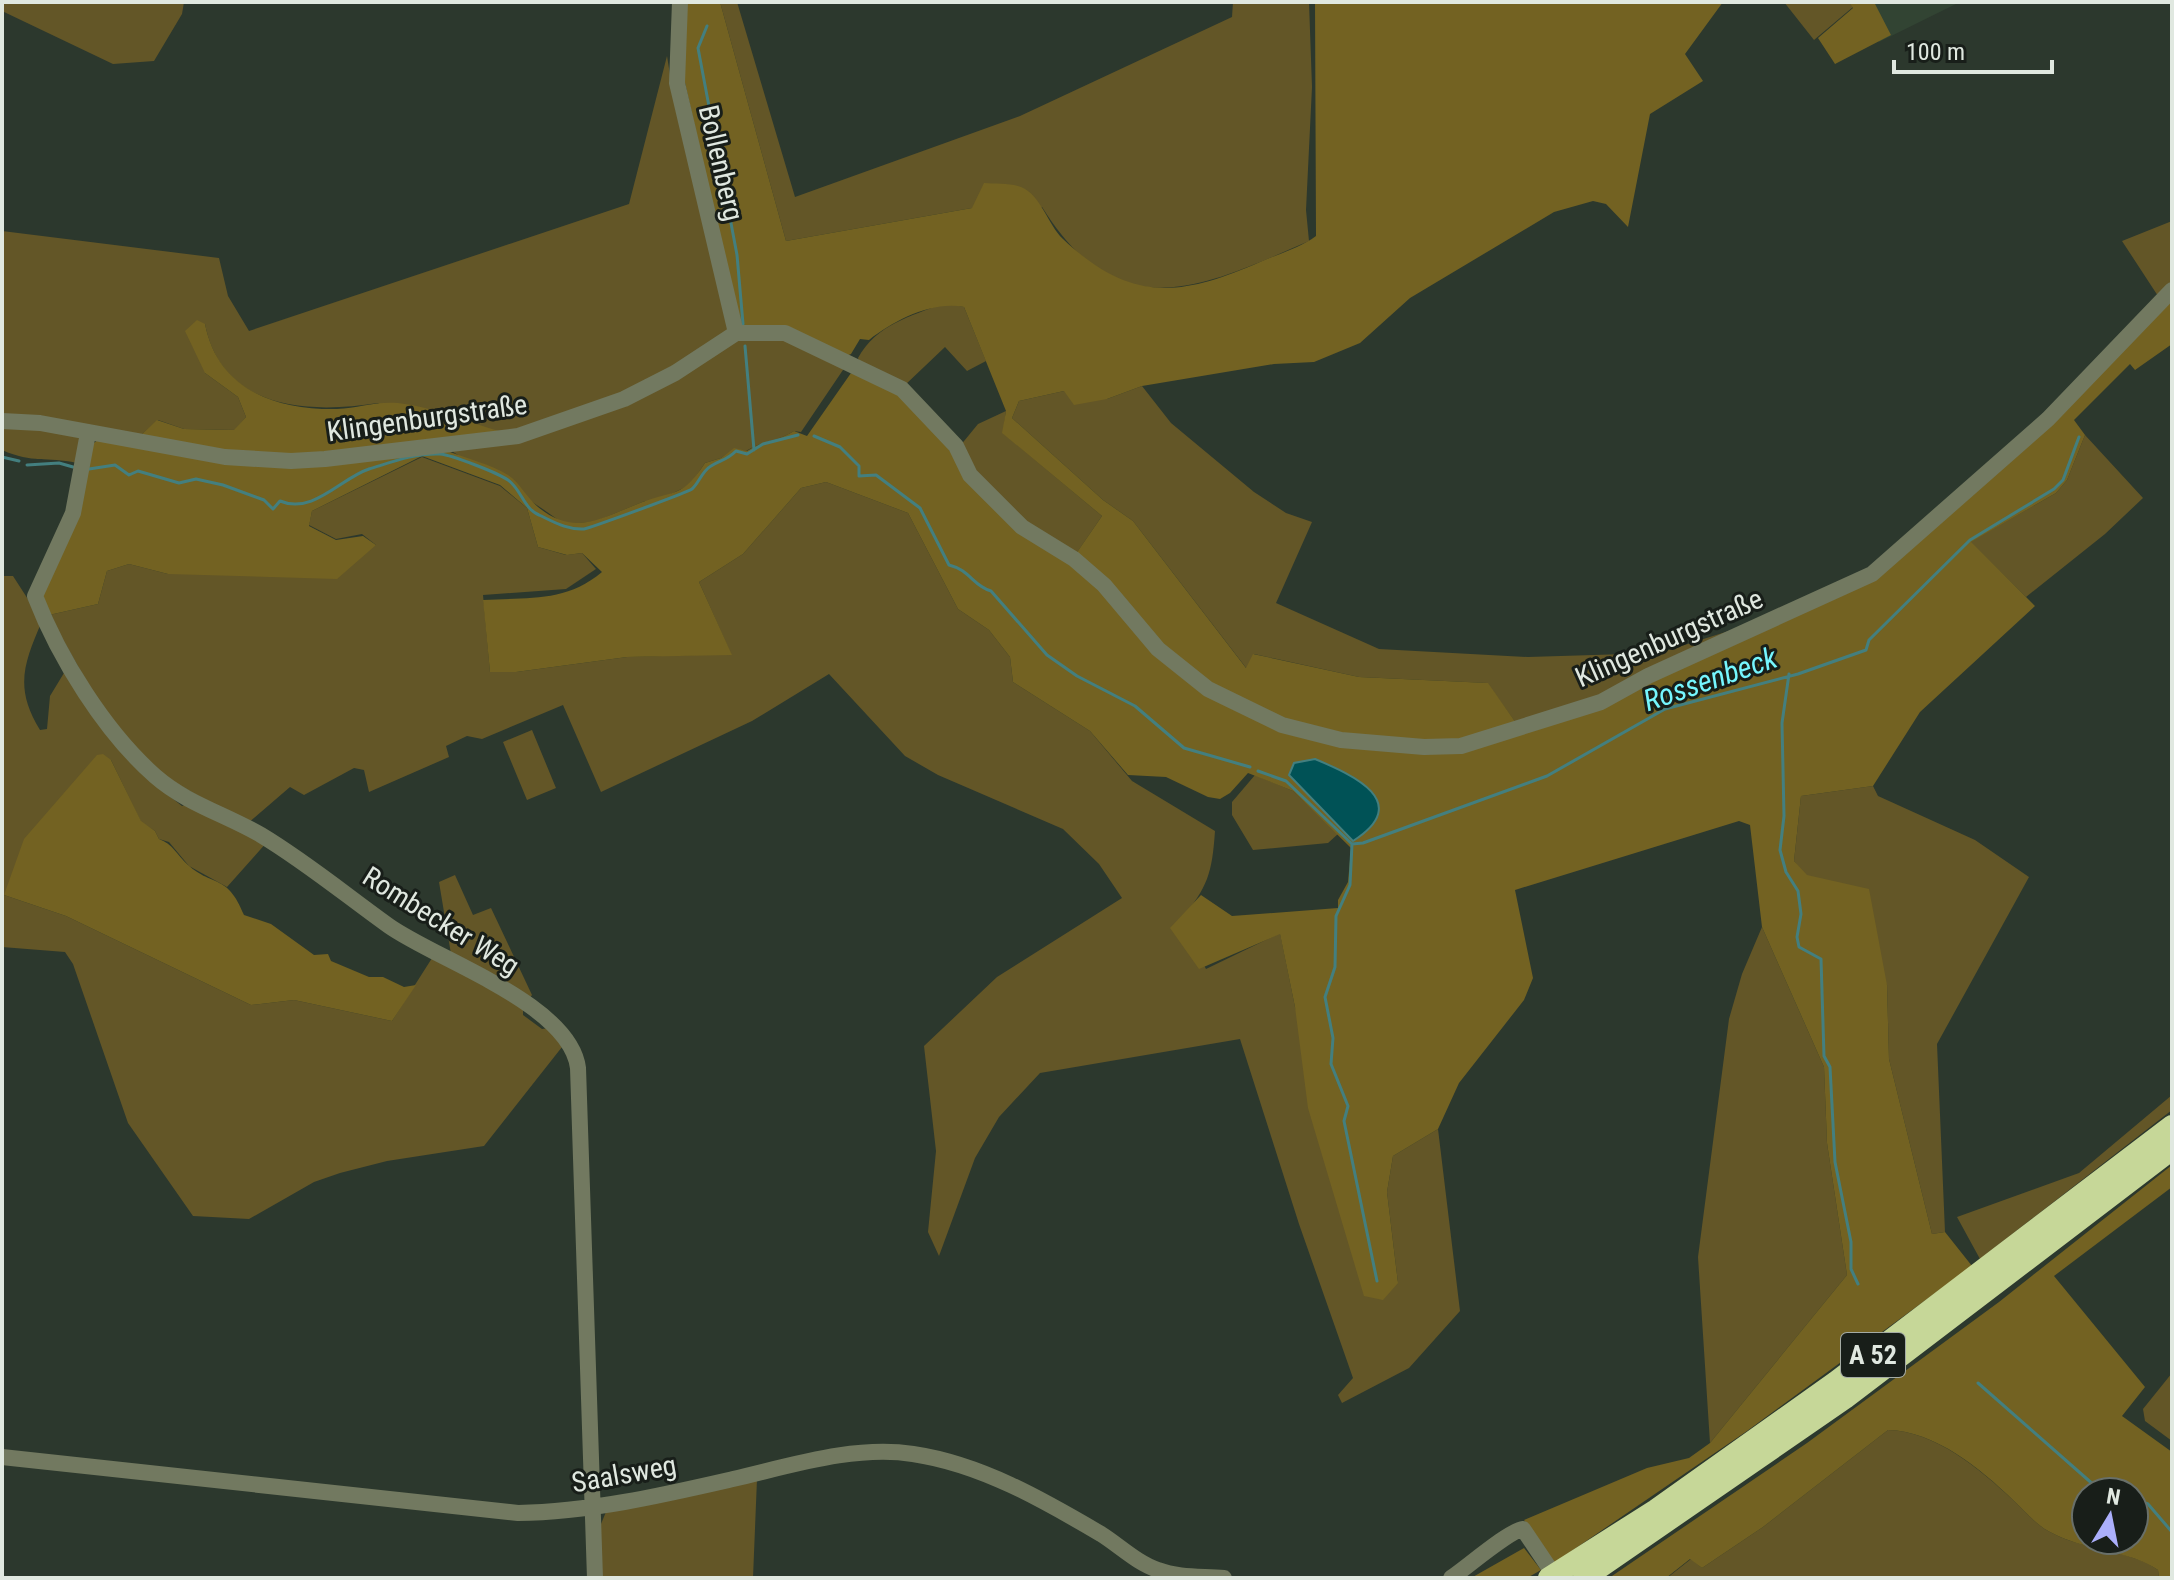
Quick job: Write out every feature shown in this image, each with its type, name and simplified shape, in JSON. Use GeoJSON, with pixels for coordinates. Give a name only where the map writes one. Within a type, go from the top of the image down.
{"type":"FeatureCollection","features":[{"type":"Feature","properties":{"kind":"highway","name":"A 52"},"geometry":{"type":"LineString","coordinates":[[1549,1578],[1656,1510],[1824,1391],[2172,1126]]}},
{"type":"Feature","properties":{"kind":"highway","name":"A 52"},"geometry":{"type":"LineString","coordinates":[[1584,1578],[1845,1398],[2172,1149]]}},
{"type":"Feature","properties":{"kind":"street","name":"Bollenberg"},"geometry":{"type":"LineString","coordinates":[[680,2],[677,83],[736,333]]}},
{"type":"Feature","properties":{"kind":"street","name":"Klingenburgstraße"},"geometry":{"type":"LineString","coordinates":[[2,421],[225,457],[291,461],[518,436],[624,399],[675,373],[736,333],[785,333],[902,389],[956,446],[970,475],[1022,527],[1074,559],[1104,585],[1158,649],[1208,689],[1282,725],[1341,740],[1424,747],[1461,746],[1601,702],[1648,676],[1872,574],[2048,419],[2172,290]]}},
{"type":"Feature","properties":{"kind":"street","name":"Rombecker Weg"},"geometry":{"type":"LineString","coordinates":[[88,433],[70,522],[35,596],[90,699],[108,725],[129,750],[176,793],[272,842],[402,934],[509,993],[572,1044],[578,1068],[595,1578]]}},
{"type":"Feature","properties":{"kind":"street","name":"Saalsweg"},"geometry":{"type":"LineString","coordinates":[[2,1457],[518,1513],[594,1506],[829,1458],[879,1451],[909,1453],[941,1459],[997,1479],[1079,1521],[1155,1569],[1174,1575],[1224,1578]]}},
{"type":"Feature","properties":{"kind":"street"},"geometry":{"type":"LineString","coordinates":[[1451,1578],[1483,1557],[1516,1529],[1523,1529],[1532,1540],[1556,1578]]}},
{"type":"Feature","properties":{"kind":"shaded area"},"geometry":{"type":"Polygon","coordinates":[[[2,2],[184,2],[182,14],[154,61],[113,64],[2,11],[2,2]]]}},
{"type":"Feature","properties":{"kind":"shaded area"},"geometry":{"type":"Polygon","coordinates":[[[685,2],[720,2],[786,241],[972,208],[984,183],[1013,185],[1034,197],[1063,239],[1088,260],[1111,275],[1134,284],[1157,288],[1180,287],[1231,274],[1316,236],[1315,2],[1723,2],[1685,54],[1703,81],[1650,114],[1628,227],[1606,204],[1593,201],[1554,212],[1410,298],[1360,343],[1314,362],[1274,364],[1142,386],[1107,399],[1074,405],[1064,391],[1019,401],[1012,418],[1103,500],[1133,521],[1246,668],[1253,654],[1359,677],[1488,683],[1521,730],[1649,680],[1873,579],[2172,295],[2172,344],[2135,370],[2130,364],[2074,420],[2085,435],[2067,480],[2056,493],[1971,542],[2035,606],[1920,712],[1873,786],[1801,796],[1794,861],[1807,875],[1869,889],[1887,985],[1889,1059],[1932,1234],[1945,1232],[1972,1266],[1747,1431],[1554,1563],[1524,1520],[1647,1468],[1689,1458],[1710,1443],[1847,1275],[1827,1143],[1824,1067],[1762,927],[1750,825],[1739,821],[1515,890],[1533,978],[1524,1000],[1459,1083],[1438,1129],[1393,1156],[1387,1192],[1398,1283],[1383,1300],[1364,1296],[1308,1108],[1295,1007],[1280,934],[1199,969],[1170,928],[1201,895],[1232,916],[1338,908],[1338,900],[1348,882],[1351,848],[1293,791],[1248,773],[1230,793],[1220,799],[1208,797],[1166,777],[1128,775],[1090,731],[1013,682],[1010,657],[989,630],[958,609],[908,513],[826,482],[801,488],[743,554],[699,582],[732,655],[627,657],[516,672],[490,672],[483,600],[560,594],[602,572],[582,553],[567,555],[538,547],[527,508],[500,485],[422,456],[312,511],[309,526],[336,540],[363,536],[376,545],[337,579],[168,574],[129,564],[107,571],[98,604],[49,615],[43,596],[90,446],[99,439],[141,435],[157,420],[184,429],[234,430],[246,417],[238,397],[205,373],[185,331],[197,320],[205,324],[212,347],[236,380],[272,400],[337,409],[398,403],[506,433],[445,450],[508,475],[538,507],[551,516],[576,523],[600,519],[677,491],[690,482],[705,463],[721,458],[734,448],[747,451],[794,431],[807,436],[851,373],[899,392],[929,419],[966,475],[1071,561],[1102,516],[1002,433],[1006,411],[964,307],[939,307],[914,314],[869,340],[860,339],[851,354],[844,357],[749,329],[739,323],[681,65],[685,2]]]}},
{"type":"Feature","properties":{"kind":"shaded area"},"geometry":{"type":"Polygon","coordinates":[[[720,2],[737,2],[795,197],[1020,116],[1232,17],[1233,2],[1309,2],[1312,87],[1306,210],[1309,241],[1233,273],[1164,288],[1132,284],[1101,271],[1071,246],[1042,207],[972,208],[786,241],[720,2]]]}},
{"type":"Feature","properties":{"kind":"shaded area"},"geometry":{"type":"Polygon","coordinates":[[[1784,2],[1849,2],[1853,7],[1814,40],[1784,2]]]}},
{"type":"Feature","properties":{"kind":"shaded area"},"geometry":{"type":"Polygon","coordinates":[[[1849,2],[1960,2],[1879,42],[1849,2]]]}},
{"type":"Feature","properties":{"kind":"shaded area"},"geometry":{"type":"Polygon","coordinates":[[[1849,2],[1874,2],[1891,35],[1835,64],[1818,38],[1853,8],[1849,2]]]}},
{"type":"Feature","properties":{"kind":"shaded area"},"geometry":{"type":"Polygon","coordinates":[[[667,56],[676,111],[777,336],[845,367],[801,432],[794,431],[746,451],[734,449],[721,458],[705,463],[690,485],[656,501],[645,501],[594,522],[564,524],[378,403],[297,406],[249,390],[229,374],[214,353],[205,324],[205,373],[238,397],[246,417],[235,430],[184,429],[158,420],[141,435],[2,416],[2,231],[219,258],[228,296],[249,331],[629,204],[667,56]]]}},
{"type":"Feature","properties":{"kind":"shaded area"},"geometry":{"type":"Polygon","coordinates":[[[2172,221],[2172,285],[2158,296],[2122,241],[2172,221]]]}},
{"type":"Feature","properties":{"kind":"shaded area"},"geometry":{"type":"Polygon","coordinates":[[[944,303],[964,307],[986,361],[967,371],[945,347],[904,386],[861,367],[858,358],[885,329],[944,303]]]}},
{"type":"Feature","properties":{"kind":"shaded area"},"geometry":{"type":"Polygon","coordinates":[[[1142,386],[1171,423],[1254,492],[1286,513],[1312,522],[1276,603],[1379,649],[1528,657],[1659,653],[1732,630],[1599,698],[1516,723],[1487,683],[1359,677],[1254,654],[1247,669],[1133,521],[1103,500],[1012,418],[1019,401],[1064,391],[1107,399],[1142,386]]]}},
{"type":"Feature","properties":{"kind":"shaded area"},"geometry":{"type":"Polygon","coordinates":[[[1006,411],[1003,433],[1102,516],[1076,554],[1025,521],[995,495],[960,446],[978,424],[1006,411]]]}},
{"type":"Feature","properties":{"kind":"shaded area"},"geometry":{"type":"Polygon","coordinates":[[[2,426],[75,434],[83,443],[77,463],[23,457],[2,450],[2,426]]]}},
{"type":"Feature","properties":{"kind":"shaded area"},"geometry":{"type":"Polygon","coordinates":[[[2085,435],[2143,498],[2105,534],[2026,597],[1970,542],[2056,493],[2067,480],[2085,435]]]}},
{"type":"Feature","properties":{"kind":"shaded area"},"geometry":{"type":"Polygon","coordinates":[[[422,457],[500,486],[527,508],[538,547],[566,555],[582,553],[596,569],[566,589],[483,595],[490,672],[516,672],[627,657],[731,654],[699,582],[743,554],[801,488],[826,482],[908,513],[958,609],[989,630],[1010,657],[1013,682],[1090,731],[1132,781],[1215,831],[1207,879],[1181,920],[1206,969],[1280,933],[1295,1007],[1398,1283],[1387,1192],[1393,1156],[1438,1129],[1460,1311],[1409,1368],[1342,1403],[1338,1395],[1353,1378],[1299,1224],[1240,1039],[1040,1073],[999,1117],[975,1158],[939,1256],[928,1232],[936,1151],[924,1046],[997,977],[1122,898],[1099,864],[1063,829],[938,775],[905,756],[829,674],[752,721],[601,792],[563,705],[482,739],[467,736],[446,746],[449,757],[369,792],[364,770],[354,768],[304,795],[290,787],[247,824],[155,771],[100,705],[49,615],[98,604],[107,571],[129,564],[168,574],[376,545],[362,534],[336,539],[309,525],[312,511],[422,457]]]}},
{"type":"Feature","properties":{"kind":"shaded area"},"geometry":{"type":"Polygon","coordinates":[[[2,576],[13,576],[42,621],[24,676],[27,701],[40,730],[47,729],[50,696],[67,668],[163,791],[182,806],[187,804],[267,842],[227,887],[189,866],[169,842],[159,839],[155,831],[141,822],[111,760],[4,895],[66,916],[251,1005],[294,1000],[392,1021],[434,955],[523,1009],[523,1015],[542,1029],[549,1028],[562,1047],[484,1146],[387,1161],[340,1173],[314,1182],[249,1219],[193,1216],[128,1123],[73,964],[65,952],[2,947],[2,576]]]}},
{"type":"Feature","properties":{"kind":"shaded area"},"geometry":{"type":"Polygon","coordinates":[[[532,730],[556,788],[527,800],[503,742],[532,730]]]}},
{"type":"Feature","properties":{"kind":"shaded area"},"geometry":{"type":"Polygon","coordinates":[[[103,754],[111,760],[141,821],[197,872],[226,887],[244,915],[271,924],[314,955],[328,954],[331,961],[369,977],[383,977],[404,987],[416,985],[392,1021],[294,1000],[251,1005],[66,916],[4,895],[24,839],[97,755],[103,754]]]}},
{"type":"Feature","properties":{"kind":"shaded area"},"geometry":{"type":"Polygon","coordinates":[[[1255,775],[1293,791],[1338,834],[1328,843],[1253,850],[1232,815],[1232,802],[1255,775]]]}},
{"type":"Feature","properties":{"kind":"shaded area"},"geometry":{"type":"Polygon","coordinates":[[[1873,786],[1878,796],[1975,840],[2029,877],[1937,1044],[1945,1232],[1932,1234],[1889,1059],[1887,985],[1794,861],[1801,796],[1873,786]]]}},
{"type":"Feature","properties":{"kind":"shaded area"},"geometry":{"type":"Polygon","coordinates":[[[455,875],[473,915],[491,908],[532,995],[527,1001],[451,954],[439,882],[455,875]]]}},
{"type":"Feature","properties":{"kind":"shaded area"},"geometry":{"type":"Polygon","coordinates":[[[1762,927],[1824,1067],[1827,1143],[1847,1275],[1710,1443],[1698,1257],[1729,1019],[1742,974],[1762,927]]]}},
{"type":"Feature","properties":{"kind":"shaded area"},"geometry":{"type":"Polygon","coordinates":[[[2172,1095],[2172,1110],[1980,1259],[1957,1217],[2079,1173],[2172,1095]]]}},
{"type":"Feature","properties":{"kind":"shaded area"},"geometry":{"type":"Polygon","coordinates":[[[2172,1165],[2172,1187],[2054,1276],[2145,1387],[2122,1416],[2172,1452],[2172,1578],[2159,1578],[2158,1570],[2126,1556],[2150,1556],[2150,1476],[2070,1476],[2070,1540],[2035,1521],[1987,1476],[1940,1444],[1906,1432],[1888,1430],[1763,1527],[1702,1568],[1690,1559],[1666,1578],[1609,1578],[1807,1443],[1999,1302],[2172,1165]]]}},
{"type":"Feature","properties":{"kind":"shaded area"},"geometry":{"type":"Polygon","coordinates":[[[2172,1373],[2172,1441],[2145,1421],[2143,1409],[2172,1373]]]}},
{"type":"Feature","properties":{"kind":"shaded area"},"geometry":{"type":"Polygon","coordinates":[[[1888,1430],[1906,1432],[1940,1444],[1986,1476],[2045,1529],[2070,1540],[2070,1556],[2127,1556],[2158,1570],[2159,1578],[1667,1578],[1691,1559],[1702,1568],[1763,1527],[1888,1430]]]}},
{"type":"Feature","properties":{"kind":"shaded area"},"geometry":{"type":"Polygon","coordinates":[[[757,1479],[753,1578],[599,1578],[601,1524],[608,1507],[757,1479]]]}},
{"type":"Feature","properties":{"kind":"shaded area"},"geometry":{"type":"Polygon","coordinates":[[[1524,1548],[1541,1570],[1527,1578],[1471,1578],[1524,1548]]]}},
{"type":"Feature","properties":{"kind":"water"},"geometry":{"type":"Polygon","coordinates":[[[1315,759],[1360,782],[1378,802],[1378,814],[1370,827],[1353,841],[1289,775],[1294,763],[1315,759]]]}},
{"type":"Feature","properties":{"kind":"waterway"},"geometry":{"type":"LineString","coordinates":[[707,26],[698,48],[737,255],[743,324]]}},
{"type":"Feature","properties":{"kind":"waterway"},"geometry":{"type":"LineString","coordinates":[[745,346],[754,450]]}},
{"type":"Feature","properties":{"kind":"waterway","name":"Rossenbeck"},"geometry":{"type":"LineString","coordinates":[[89,469],[115,465],[129,475],[138,471],[179,483],[196,479],[264,500],[273,509],[280,501],[292,504],[315,499],[369,469],[413,456],[440,454],[503,477],[534,512],[566,527],[584,529],[692,489],[708,468],[736,451],[747,454],[763,444],[798,435]]}},
{"type":"Feature","properties":{"kind":"waterway","name":"Rossenbeck"},"geometry":{"type":"LineString","coordinates":[[814,436],[840,447],[859,466],[859,476],[876,475],[920,508],[949,565],[962,570],[980,586],[991,591],[1047,655],[1077,676],[1135,706],[1184,748],[1250,767]]}},
{"type":"Feature","properties":{"kind":"waterway","name":"Rossenbeck"},"geometry":{"type":"LineString","coordinates":[[1258,771],[1286,781],[1352,844],[1363,843],[1547,776],[1665,709],[1798,674],[1866,650],[1869,640],[1970,540],[2054,489],[2063,480],[2079,437]]}},
{"type":"Feature","properties":{"kind":"waterway","name":"Rossenbeck"},"geometry":{"type":"LineString","coordinates":[[2,457],[19,461]]}},
{"type":"Feature","properties":{"kind":"waterway","name":"Rossenbeck"},"geometry":{"type":"LineString","coordinates":[[27,465],[59,463],[73,467]]}},
{"type":"Feature","properties":{"kind":"waterway"},"geometry":{"type":"LineString","coordinates":[[1789,674],[1782,723],[1784,816],[1780,850],[1786,872],[1798,891],[1801,914],[1797,937],[1799,947],[1821,959],[1824,1056],[1830,1067],[1835,1162],[1851,1242],[1851,1269],[1858,1284]]}},
{"type":"Feature","properties":{"kind":"waterway"},"geometry":{"type":"LineString","coordinates":[[1352,844],[1350,885],[1336,916],[1335,967],[1325,997],[1333,1038],[1331,1064],[1348,1106],[1344,1121],[1377,1281]]}},
{"type":"Feature","properties":{"kind":"waterway"},"geometry":{"type":"LineString","coordinates":[[1978,1383],[2084,1476]]}},
{"type":"Feature","properties":{"kind":"waterway"},"geometry":{"type":"LineString","coordinates":[[2150,1506],[2172,1532]]}}]}
